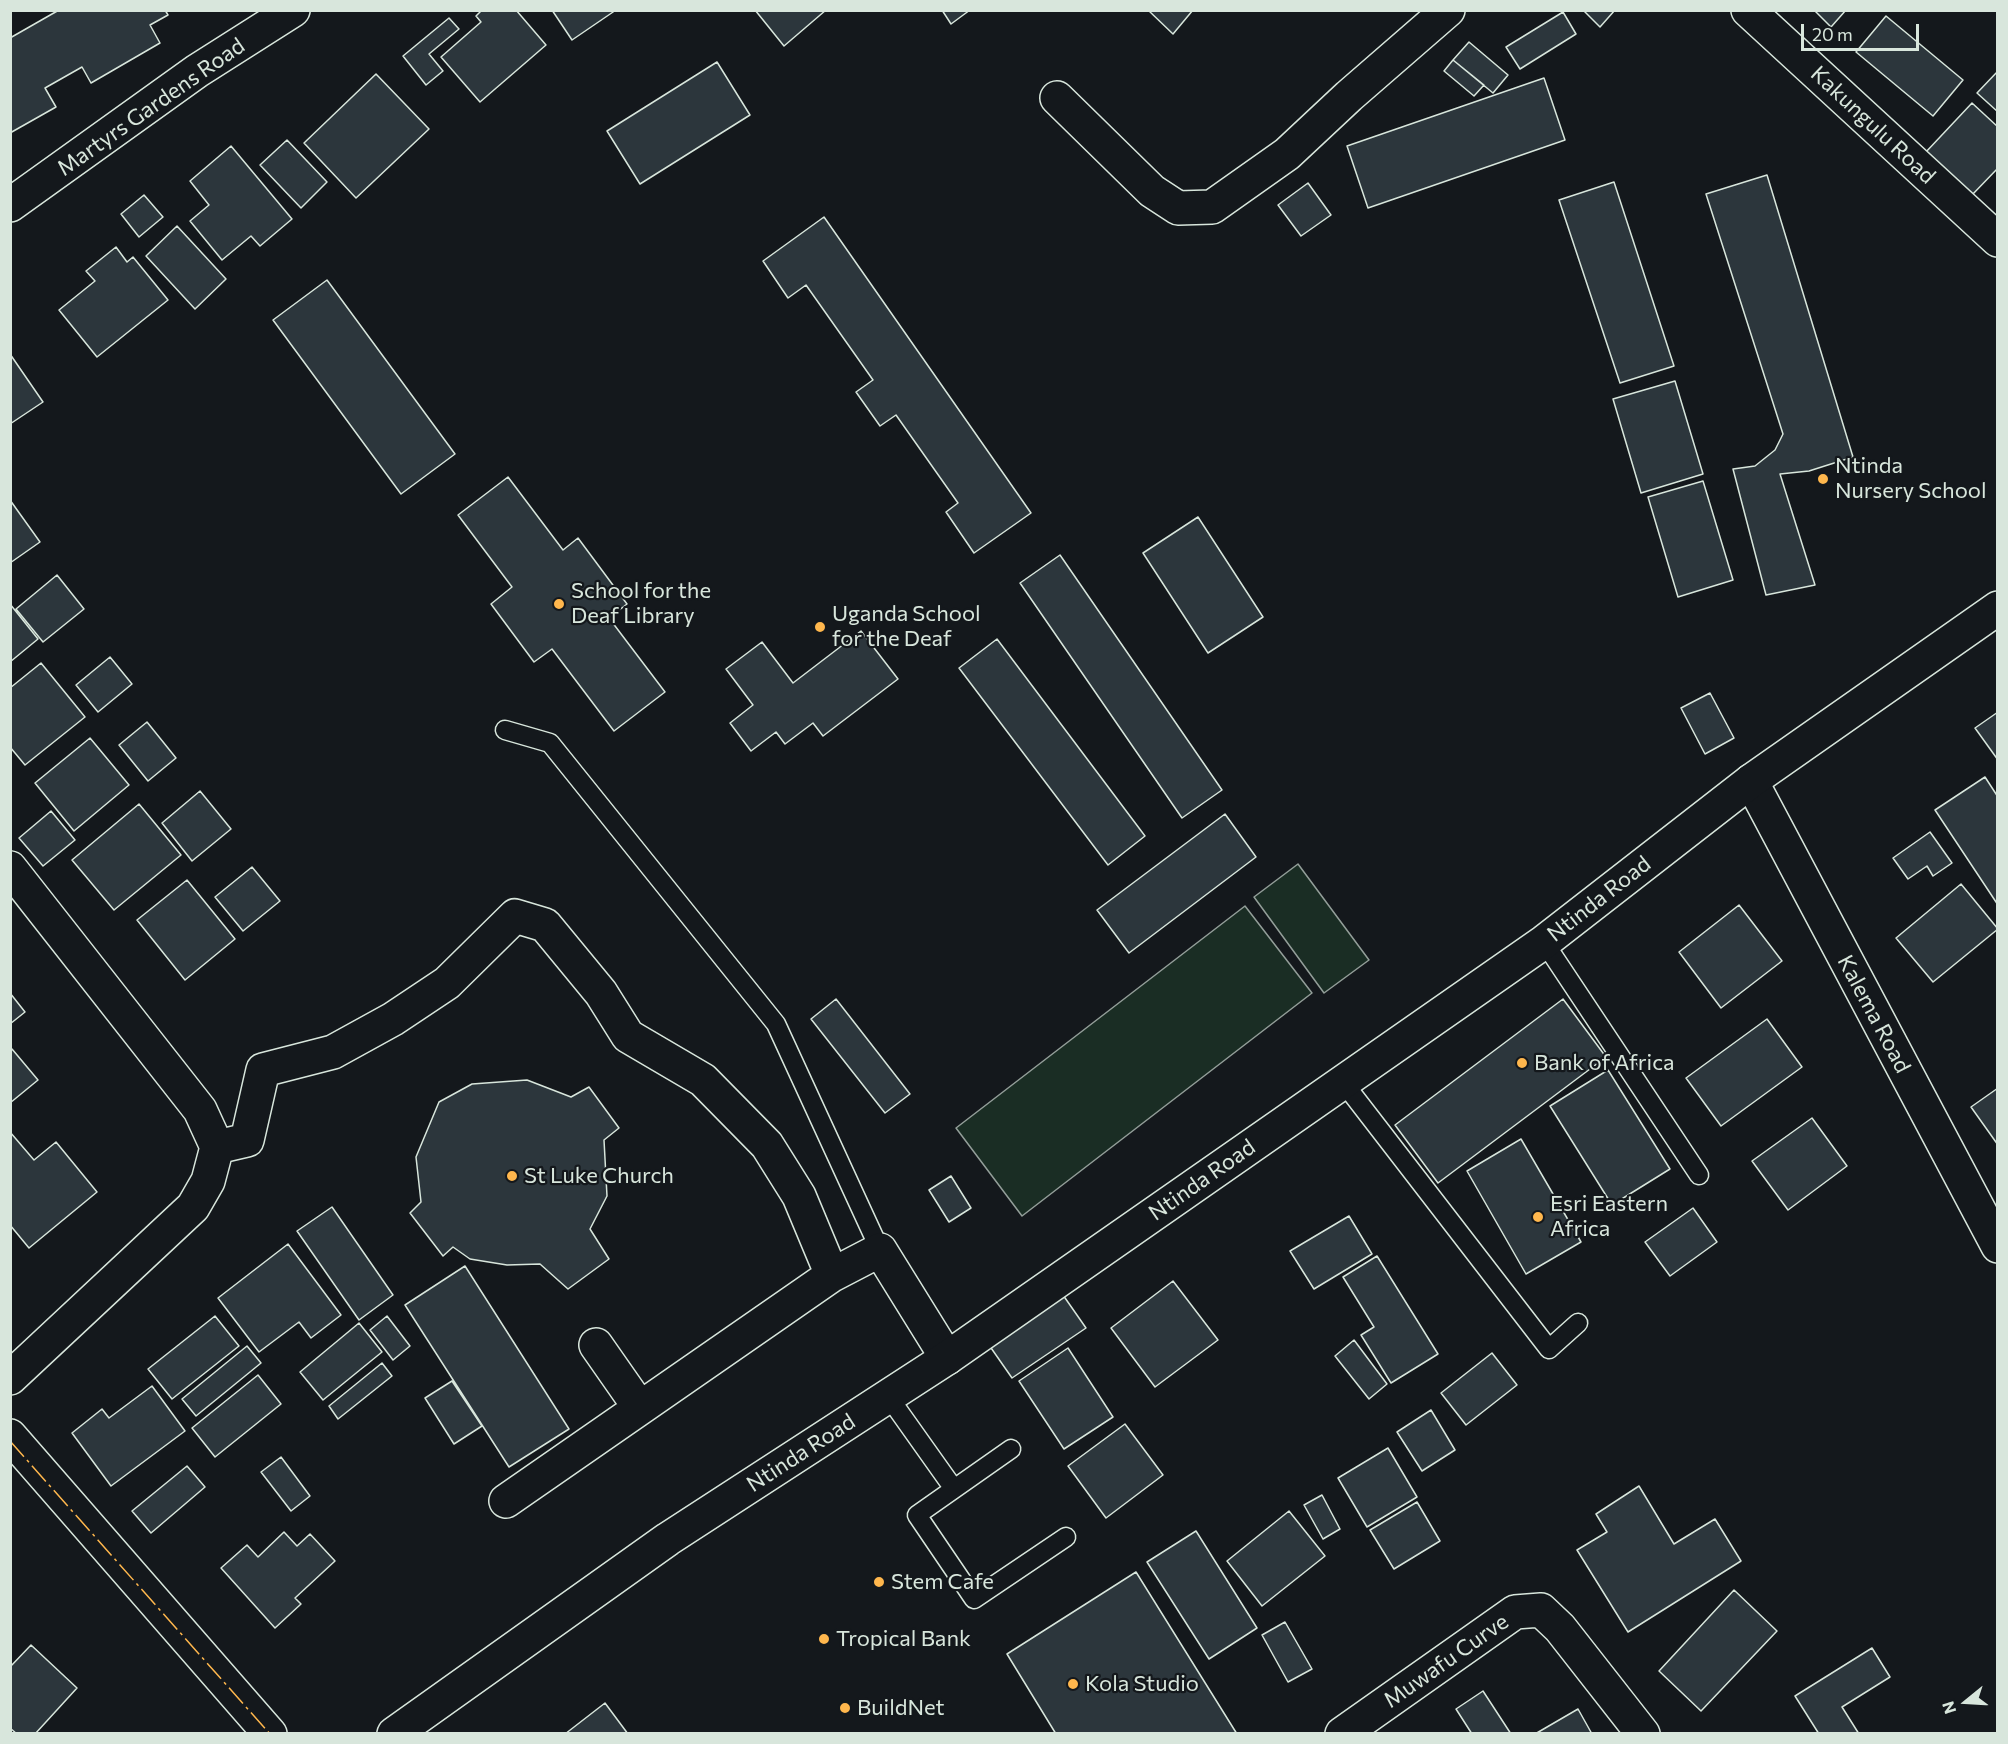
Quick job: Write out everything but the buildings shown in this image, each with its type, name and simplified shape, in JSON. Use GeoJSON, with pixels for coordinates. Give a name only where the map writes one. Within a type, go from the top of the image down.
{"type":"FeatureCollection","features":[{"type":"Feature","properties":{"kind":"street","name":"Martyrs Gardens Road"},"geometry":{"type":"LineString","coordinates":[[10,205],[197,71],[294,10]]}},
{"type":"Feature","properties":{"kind":"street"},"geometry":{"type":"LineString","coordinates":[[1057,98],[1152,191],[1178,208],[1212,207],[1287,154],[1349,96],[1448,10]]}},
{"type":"Feature","properties":{"kind":"street","name":"Kakungulu Road"},"geometry":{"type":"LineString","coordinates":[[1748,10],[1998,240]]}},
{"type":"Feature","properties":{"kind":"street","name":"Ntinda Road"},"geometry":{"type":"LineString","coordinates":[[394,1734],[668,1539],[947,1358],[1544,942],[1751,781],[1998,608]]}},
{"type":"Feature","properties":{"kind":"street","name":"Kalema Road"},"geometry":{"type":"LineString","coordinates":[[1751,781],[1998,1246]]}},
{"type":"Feature","properties":{"kind":"street"},"geometry":{"type":"LineString","coordinates":[[10,868],[200,1110],[217,1147],[208,1180],[193,1208],[10,1378]]}},
{"type":"Feature","properties":{"kind":"street"},"geometry":{"type":"LineString","coordinates":[[217,1147],[247,1140],[263,1070],[333,1052],[393,1019],[447,983],[515,916],[545,925],[601,993],[628,1036],[703,1080],[767,1145],[799,1196],[832,1275]]}},
{"type":"Feature","properties":{"kind":"street"},"geometry":{"type":"LineString","coordinates":[[506,1501],[832,1275],[880,1250],[947,1358]]}},
{"type":"Feature","properties":{"kind":"street"},"geometry":{"type":"LineString","coordinates":[[596,1344],[640,1408]]}},
{"type":"Feature","properties":{"kind":"street"},"geometry":{"type":"LineString","coordinates":[[10,1436],[270,1734]]}},
{"type":"Feature","properties":{"kind":"street","name":"Muwafu Curve"},"geometry":{"type":"LineString","coordinates":[[1342,1734],[1515,1612],[1541,1611],[1560,1628],[1643,1734]]}},
{"type":"Feature","properties":{"kind":"lane"},"geometry":{"type":"LineString","coordinates":[[505,730],[550,743],[776,1024],[880,1250]]}},
{"type":"Feature","properties":{"kind":"lane"},"geometry":{"type":"LineString","coordinates":[[1544,942],[1699,1174]]}},
{"type":"Feature","properties":{"kind":"lane"},"geometry":{"type":"LineString","coordinates":[[1343,1082],[1549,1349],[1578,1323]]}},
{"type":"Feature","properties":{"kind":"lane"},"geometry":{"type":"LineString","coordinates":[[888,1396],[954,1489]]}},
{"type":"Feature","properties":{"kind":"lane"},"geometry":{"type":"LineString","coordinates":[[1011,1449],[917,1515],[974,1599],[1066,1537]]}},
{"type":"Feature","properties":{"kind":"green space"},"geometry":{"type":"Polygon","coordinates":[[[1298,864],[1369,960],[1324,993],[1254,897],[1298,864]]]}},
{"type":"Feature","properties":{"kind":"green space"},"geometry":{"type":"Polygon","coordinates":[[[1245,906],[1312,993],[1022,1216],[956,1128],[1245,906]]]}},
{"type":"Feature","properties":{"kind":"power"},"geometry":{"type":"LineString","coordinates":[[10,1441],[270,1734]]}},
{"type":"Feature","properties":{"kind":"place","name":"Ntinda Nursery School"},"geometry":{"type":"Point","coordinates":[1823,479]}},
{"type":"Feature","properties":{"kind":"place","name":"School for the Deaf Library"},"geometry":{"type":"Point","coordinates":[559,604]}},
{"type":"Feature","properties":{"kind":"place","name":"Uganda School for the Deaf"},"geometry":{"type":"Point","coordinates":[820,627]}},
{"type":"Feature","properties":{"kind":"place","name":"Bank of Africa"},"geometry":{"type":"Point","coordinates":[1522,1063]}},
{"type":"Feature","properties":{"kind":"place","name":"St Luke Church"},"geometry":{"type":"Point","coordinates":[512,1176]}},
{"type":"Feature","properties":{"kind":"place","name":"Esri Eastern Africa"},"geometry":{"type":"Point","coordinates":[1538,1217]}},
{"type":"Feature","properties":{"kind":"place","name":"Stem Cafe"},"geometry":{"type":"Point","coordinates":[879,1582]}},
{"type":"Feature","properties":{"kind":"place","name":"Tropical Bank"},"geometry":{"type":"Point","coordinates":[824,1639]}},
{"type":"Feature","properties":{"kind":"place","name":"Kola Studio"},"geometry":{"type":"Point","coordinates":[1073,1684]}},
{"type":"Feature","properties":{"kind":"place","name":"BuildNet"},"geometry":{"type":"Point","coordinates":[845,1708]}}]}
